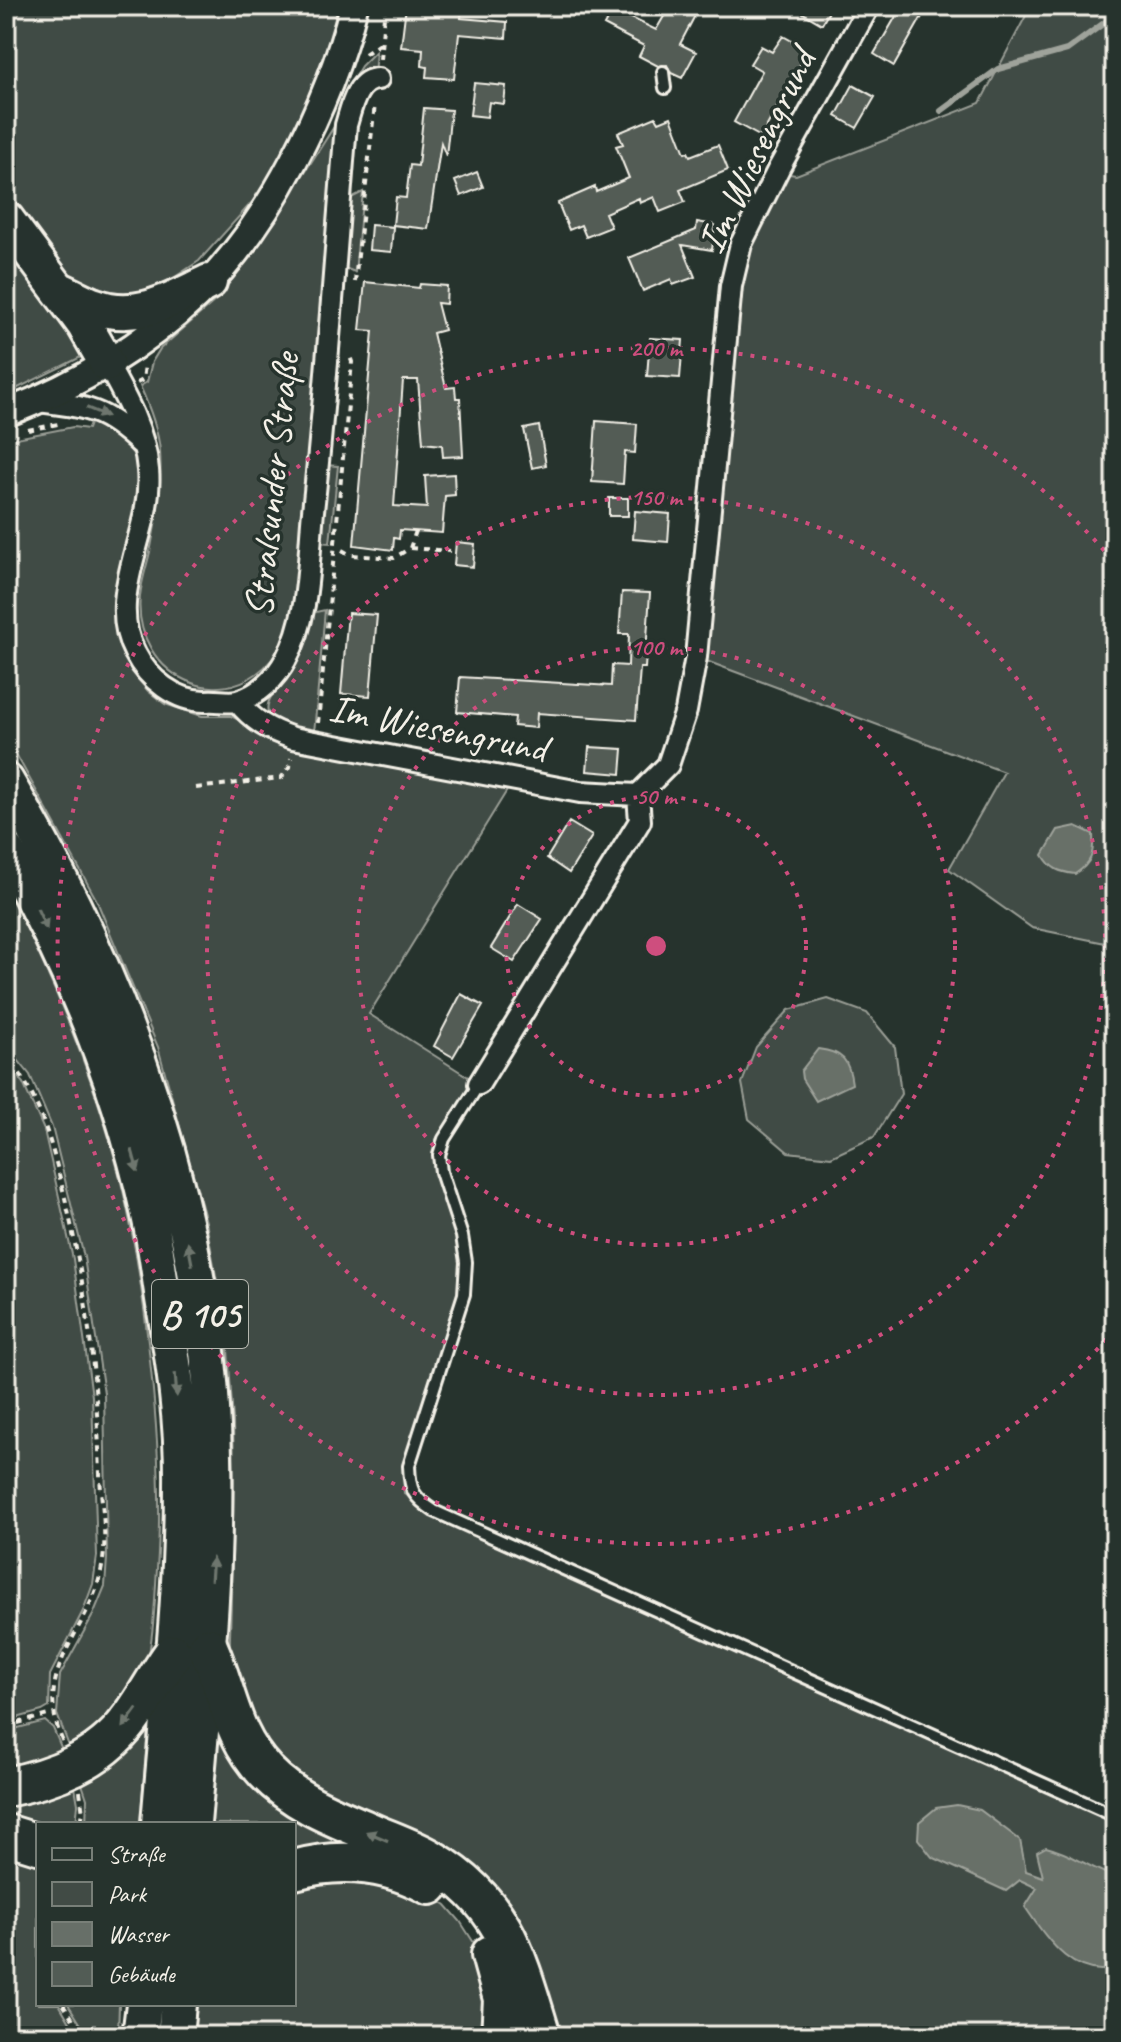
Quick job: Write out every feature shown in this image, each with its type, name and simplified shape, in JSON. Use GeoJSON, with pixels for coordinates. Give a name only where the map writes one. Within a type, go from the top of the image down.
{"type":"FeatureCollection","features":[{"type":"Feature","properties":{"kind":"highway"},"geometry":{"type":"LineString","coordinates":[[6,219],[84,324],[107,364]]}},
{"type":"Feature","properties":{"kind":"highway"},"geometry":{"type":"LineString","coordinates":[[58,289],[96,306],[145,311],[209,282]]}},
{"type":"Feature","properties":{"kind":"highway","name":"B 105"},"geometry":{"type":"LineString","coordinates":[[6,781],[41,840],[82,920],[145,1077],[169,1158],[194,1272],[210,1391],[214,1548],[190,1650],[159,1822]]}},
{"type":"Feature","properties":{"kind":"highway","name":"B 105"},"geometry":{"type":"LineString","coordinates":[[6,850],[31,893],[85,1011],[120,1108],[150,1215],[174,1366],[190,1650],[193,1822]]}},
{"type":"Feature","properties":{"kind":"highway"},"geometry":{"type":"LineString","coordinates":[[6,1787],[65,1770],[108,1745],[190,1650],[222,1678],[234,1725],[247,1749],[288,1792],[320,1811],[431,1859],[458,1877],[490,1909],[516,1954],[541,2036]]}},
{"type":"Feature","properties":{"kind":"highway"},"geometry":{"type":"LineString","coordinates":[[6,1834],[36,1843]]}},
{"type":"Feature","properties":{"kind":"highway"},"geometry":{"type":"LineString","coordinates":[[296,1870],[326,1862],[375,1865],[420,1879],[450,1899],[480,1935],[491,1954],[503,1999],[501,2036]]}},
{"type":"Feature","properties":{"kind":"highway"},"geometry":{"type":"LineString","coordinates":[[140,2036],[144,2006]]}},
{"type":"Feature","properties":{"kind":"highway"},"geometry":{"type":"LineString","coordinates":[[175,2036],[178,2006]]}},
{"type":"Feature","properties":{"kind":"street"},"geometry":{"type":"LineString","coordinates":[[6,413],[38,401],[107,364],[169,319],[209,282],[258,218],[287,172],[315,117],[344,45],[354,6]]}},
{"type":"Feature","properties":{"kind":"street","name":"Im Wiesengrund"},"geometry":{"type":"LineString","coordinates":[[237,701],[267,730],[293,738],[580,792],[638,795],[668,765],[686,711],[696,657],[731,286],[741,244],[779,168],[869,6]]}},
{"type":"Feature","properties":{"kind":"street","name":"Stralsunder Straße"},"geometry":{"type":"LineString","coordinates":[[237,701],[264,688],[274,678],[286,660],[302,616],[320,447],[346,125],[359,89],[364,83],[378,79]]}},
{"type":"Feature","properties":{"kind":"street"},"geometry":{"type":"LineString","coordinates":[[107,364],[132,413],[149,471],[143,525],[124,609],[126,632],[134,653],[147,673],[182,697],[200,701],[237,701]]}},
{"type":"Feature","properties":{"kind":"street"},"geometry":{"type":"LineString","coordinates":[[38,401],[82,406],[107,415],[144,447]]}},
{"type":"Feature","properties":{"kind":"street"},"geometry":{"type":"LineString","coordinates":[[479,1084],[640,821],[638,795]]}},
{"type":"Feature","properties":{"kind":"lane"},"geometry":{"type":"LineString","coordinates":[[663,72],[665,88]]}},
{"type":"Feature","properties":{"kind":"lane"},"geometry":{"type":"LineString","coordinates":[[479,1084],[444,1139],[439,1155],[441,1172],[462,1236],[466,1262],[464,1294],[409,1466],[409,1486],[418,1500],[434,1511],[1115,1816]]}},
{"type":"Feature","properties":{"kind":"path"},"geometry":{"type":"LineString","coordinates":[[354,294],[385,6]]}},
{"type":"Feature","properties":{"kind":"path"},"geometry":{"type":"LineString","coordinates":[[316,741],[352,362],[347,349]]}},
{"type":"Feature","properties":{"kind":"path"},"geometry":{"type":"LineString","coordinates":[[410,548],[416,531]]}},
{"type":"Feature","properties":{"kind":"path"},"geometry":{"type":"LineString","coordinates":[[342,550],[351,555],[394,558],[410,548],[450,551]]}},
{"type":"Feature","properties":{"kind":"path"},"geometry":{"type":"LineString","coordinates":[[196,788],[281,778],[290,767],[293,738]]}},
{"type":"Feature","properties":{"kind":"path"},"geometry":{"type":"LineString","coordinates":[[6,1054],[26,1078],[48,1128],[79,1258],[97,1395],[104,1557],[88,1613],[55,1675],[52,1714],[66,1751]]}},
{"type":"Feature","properties":{"kind":"path"},"geometry":{"type":"LineString","coordinates":[[6,1726],[52,1714]]}},
{"type":"Feature","properties":{"kind":"path"},"geometry":{"type":"LineString","coordinates":[[79,1785],[82,1800],[80,1822]]}},
{"type":"Feature","properties":{"kind":"path"},"geometry":{"type":"LineString","coordinates":[[64,2006],[84,2036]]}},
{"type":"Feature","properties":{"kind":"green space"},"geometry":{"type":"Polygon","coordinates":[[[6,6],[340,6],[328,57],[282,159],[254,200],[199,261],[148,295],[125,302],[79,288],[53,261],[6,191],[6,6]]]}},
{"type":"Feature","properties":{"kind":"green space"},"geometry":{"type":"Polygon","coordinates":[[[1031,6],[1115,6],[1115,945],[1032,928],[949,869],[1004,772],[701,659],[736,288],[749,247],[783,173],[796,175],[980,103],[1031,6]]]}},
{"type":"Feature","properties":{"kind":"green space"},"geometry":{"type":"Polygon","coordinates":[[[376,51],[374,75],[357,82],[294,613],[278,651],[256,674],[225,686],[208,687],[192,683],[179,677],[159,660],[141,624],[140,596],[156,520],[160,462],[155,426],[140,386],[147,382],[152,362],[160,349],[217,299],[255,250],[335,125],[361,66],[376,51]]]}},
{"type":"Feature","properties":{"kind":"green space"},"geometry":{"type":"Polygon","coordinates":[[[363,192],[355,272],[342,267],[349,199],[363,192]]]}},
{"type":"Feature","properties":{"kind":"green space"},"geometry":{"type":"Polygon","coordinates":[[[12,242],[17,245],[83,356],[6,394],[6,325],[15,289],[12,242]]]}},
{"type":"Feature","properties":{"kind":"green space"},"geometry":{"type":"Polygon","coordinates":[[[91,421],[124,442],[138,465],[138,493],[114,609],[115,629],[132,672],[148,691],[165,704],[202,716],[231,716],[283,743],[511,784],[369,1014],[473,1080],[435,1141],[436,1168],[459,1238],[461,1267],[458,1296],[403,1464],[404,1493],[432,1516],[1115,1822],[1115,2036],[550,2036],[511,1926],[272,1767],[229,1675],[233,1421],[227,1336],[206,1222],[158,1047],[96,899],[6,736],[6,440],[73,427],[88,429],[91,421]]]}},
{"type":"Feature","properties":{"kind":"green space"},"geometry":{"type":"Polygon","coordinates":[[[324,465],[338,466],[330,543],[317,542],[324,465]]]}},
{"type":"Feature","properties":{"kind":"green space"},"geometry":{"type":"Polygon","coordinates":[[[325,610],[314,733],[273,720],[268,706],[271,697],[298,661],[311,613],[325,610]]]}},
{"type":"Feature","properties":{"kind":"green space"},"geometry":{"type":"Polygon","coordinates":[[[6,886],[74,1035],[101,1111],[123,1190],[149,1347],[159,1519],[150,1650],[139,1688],[129,1706],[106,1735],[81,1753],[52,1767],[6,1780],[6,1731],[45,1721],[53,1728],[63,1752],[70,1749],[57,1714],[60,1675],[105,1586],[107,1558],[104,1393],[84,1257],[52,1127],[30,1075],[6,1045],[6,886]]]}},
{"type":"Feature","properties":{"kind":"green space"},"geometry":{"type":"Polygon","coordinates":[[[828,999],[867,1013],[895,1047],[901,1094],[874,1137],[831,1157],[788,1152],[749,1119],[742,1083],[756,1047],[789,1010],[828,999]]]}},
{"type":"Feature","properties":{"kind":"green space"},"geometry":{"type":"Polygon","coordinates":[[[6,1062],[23,1083],[44,1130],[73,1259],[92,1396],[97,1556],[93,1584],[83,1611],[50,1675],[49,1707],[6,1721],[6,1062]]]}},
{"type":"Feature","properties":{"kind":"green space"},"geometry":{"type":"Polygon","coordinates":[[[149,1715],[140,1822],[86,1822],[87,1799],[82,1784],[75,1787],[78,1804],[76,1822],[36,1822],[36,1833],[6,1825],[6,1796],[149,1715]]]}},
{"type":"Feature","properties":{"kind":"green space"},"geometry":{"type":"Polygon","coordinates":[[[219,1722],[255,1771],[281,1797],[332,1826],[438,1873],[482,1911],[500,1939],[514,1971],[533,2036],[508,2036],[509,2008],[505,1980],[484,1928],[467,1906],[423,1871],[396,1860],[358,1854],[296,1861],[296,1822],[209,1822],[219,1722]]]}},
{"type":"Feature","properties":{"kind":"green space"},"geometry":{"type":"Polygon","coordinates":[[[6,1841],[36,1851],[36,2006],[60,2006],[78,2036],[6,2036],[6,1841]]]}},
{"type":"Feature","properties":{"kind":"green space"},"geometry":{"type":"Polygon","coordinates":[[[319,1870],[429,1894],[446,1905],[485,1960],[493,2036],[194,2036],[197,2006],[296,2006],[296,1876],[319,1870]]]}},
{"type":"Feature","properties":{"kind":"green space"},"geometry":{"type":"Polygon","coordinates":[[[69,2006],[119,2006],[118,2036],[88,2036],[69,2006]]]}},
{"type":"Feature","properties":{"kind":"water"},"geometry":{"type":"Polygon","coordinates":[[[1076,826],[1093,834],[1093,841],[1088,862],[1075,874],[1056,869],[1043,855],[1058,830],[1076,826]]]}},
{"type":"Feature","properties":{"kind":"water"},"geometry":{"type":"Polygon","coordinates":[[[818,1049],[833,1052],[847,1063],[852,1084],[816,1101],[802,1079],[801,1071],[818,1049]]]}},
{"type":"Feature","properties":{"kind":"water"},"geometry":{"type":"Polygon","coordinates":[[[957,1805],[980,1810],[1020,1840],[1026,1871],[1043,1877],[1037,1852],[1046,1847],[1115,1877],[1115,1968],[1086,1968],[1073,1962],[1051,1943],[1025,1907],[1037,1888],[1020,1880],[1006,1891],[932,1857],[918,1839],[919,1822],[936,1808],[957,1805]]]}},
{"type":"Feature","properties":{"kind":"building"},"geometry":{"type":"Polygon","coordinates":[[[406,6],[462,6],[461,18],[507,22],[506,38],[459,34],[454,79],[426,77],[427,67],[422,66],[423,49],[401,47],[406,6]]]}},
{"type":"Feature","properties":{"kind":"building"},"geometry":{"type":"Polygon","coordinates":[[[670,6],[700,6],[680,44],[696,52],[682,78],[671,73],[667,65],[658,66],[639,56],[644,46],[604,25],[613,9],[656,30],[670,6]]]}},
{"type":"Feature","properties":{"kind":"building"},"geometry":{"type":"Polygon","coordinates":[[[791,6],[832,6],[822,24],[791,6]]]}},
{"type":"Feature","properties":{"kind":"building"},"geometry":{"type":"Polygon","coordinates":[[[902,6],[928,6],[894,66],[874,54],[902,6]]]}},
{"type":"Feature","properties":{"kind":"building"},"geometry":{"type":"Polygon","coordinates":[[[783,36],[808,50],[761,137],[734,122],[762,71],[750,64],[761,46],[772,52],[783,36]]]}},
{"type":"Feature","properties":{"kind":"building"},"geometry":{"type":"Polygon","coordinates":[[[474,83],[506,86],[504,104],[489,102],[487,117],[470,115],[474,83]]]}},
{"type":"Feature","properties":{"kind":"building"},"geometry":{"type":"Polygon","coordinates":[[[853,85],[875,97],[857,128],[836,116],[853,85]]]}},
{"type":"Feature","properties":{"kind":"building"},"geometry":{"type":"Polygon","coordinates":[[[424,108],[451,110],[446,156],[441,143],[428,229],[393,225],[396,197],[406,198],[410,165],[418,166],[424,108]]]}},
{"type":"Feature","properties":{"kind":"building"},"geometry":{"type":"Polygon","coordinates":[[[656,117],[659,122],[671,117],[685,153],[688,152],[690,156],[718,145],[728,170],[680,190],[685,202],[660,212],[654,197],[640,203],[639,198],[605,213],[611,227],[586,237],[581,225],[569,230],[558,203],[595,187],[596,192],[629,178],[616,146],[623,144],[618,133],[656,117]]]}},
{"type":"Feature","properties":{"kind":"building"},"geometry":{"type":"Polygon","coordinates":[[[477,172],[483,187],[461,196],[455,181],[477,172]]]}},
{"type":"Feature","properties":{"kind":"building"},"geometry":{"type":"Polygon","coordinates":[[[697,222],[715,225],[712,250],[682,245],[695,277],[673,285],[671,279],[643,291],[629,258],[696,230],[697,222]]]}},
{"type":"Feature","properties":{"kind":"building"},"geometry":{"type":"Polygon","coordinates":[[[371,225],[393,227],[391,252],[369,250],[371,225]]]}},
{"type":"Feature","properties":{"kind":"building"},"geometry":{"type":"Polygon","coordinates":[[[365,282],[419,288],[420,284],[447,286],[446,304],[437,303],[444,330],[433,333],[446,388],[455,387],[456,398],[460,398],[463,456],[443,457],[442,445],[423,443],[418,380],[403,380],[394,506],[427,508],[425,476],[454,474],[455,495],[445,496],[442,533],[400,530],[399,539],[394,538],[393,550],[354,545],[373,331],[360,330],[365,282]]]}},
{"type":"Feature","properties":{"kind":"building"},"geometry":{"type":"Polygon","coordinates":[[[650,338],[683,340],[680,378],[647,376],[650,338]]]}},
{"type":"Feature","properties":{"kind":"building"},"geometry":{"type":"Polygon","coordinates":[[[596,421],[637,424],[635,453],[625,452],[623,484],[592,482],[596,421]]]}},
{"type":"Feature","properties":{"kind":"building"},"geometry":{"type":"Polygon","coordinates":[[[539,426],[546,465],[532,468],[524,429],[539,426]]]}},
{"type":"Feature","properties":{"kind":"building"},"geometry":{"type":"Polygon","coordinates":[[[609,498],[628,498],[628,516],[609,516],[609,498]]]}},
{"type":"Feature","properties":{"kind":"building"},"geometry":{"type":"Polygon","coordinates":[[[635,511],[670,514],[668,542],[633,539],[635,511]]]}},
{"type":"Feature","properties":{"kind":"building"},"geometry":{"type":"Polygon","coordinates":[[[456,542],[475,544],[473,567],[454,565],[456,542]]]}},
{"type":"Feature","properties":{"kind":"building"},"geometry":{"type":"Polygon","coordinates":[[[622,592],[650,593],[645,668],[640,668],[636,720],[537,713],[536,728],[514,726],[515,717],[457,712],[460,677],[611,686],[612,665],[628,666],[629,634],[619,634],[622,592]]]}},
{"type":"Feature","properties":{"kind":"building"},"geometry":{"type":"Polygon","coordinates":[[[348,613],[377,615],[370,696],[341,694],[348,613]]]}},
{"type":"Feature","properties":{"kind":"building"},"geometry":{"type":"Polygon","coordinates":[[[589,747],[623,749],[621,774],[587,771],[589,747]]]}},
{"type":"Feature","properties":{"kind":"building"},"geometry":{"type":"Polygon","coordinates":[[[569,822],[592,836],[569,873],[547,858],[569,822]]]}},
{"type":"Feature","properties":{"kind":"building"},"geometry":{"type":"Polygon","coordinates":[[[518,904],[542,919],[514,962],[491,948],[518,904]]]}},
{"type":"Feature","properties":{"kind":"building"},"geometry":{"type":"Polygon","coordinates":[[[461,994],[483,1006],[453,1057],[434,1046],[461,994]]]}},
{"type":"Feature","properties":{"kind":"waterway"},"geometry":{"type":"LineString","coordinates":[[941,111],[998,69],[1067,50],[1115,15]]}}]}
